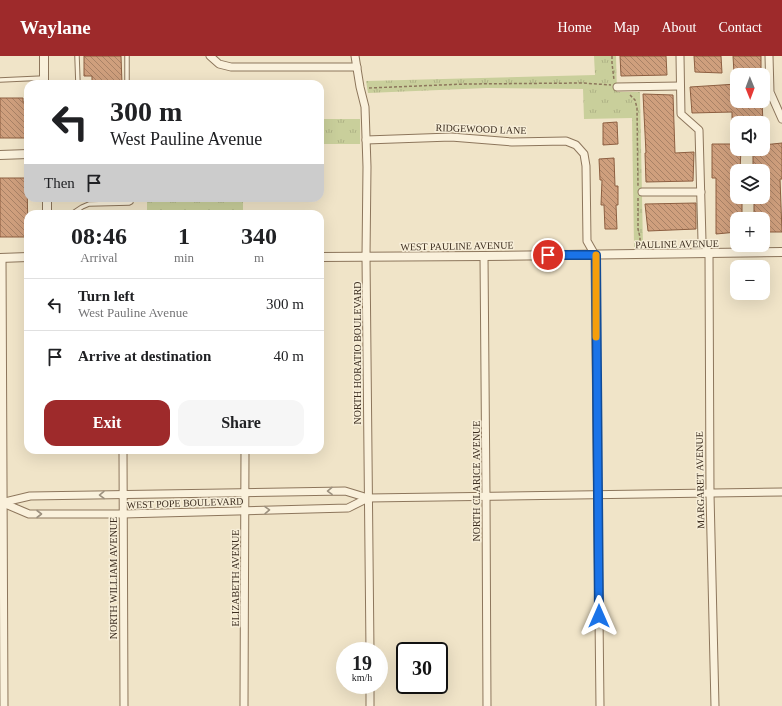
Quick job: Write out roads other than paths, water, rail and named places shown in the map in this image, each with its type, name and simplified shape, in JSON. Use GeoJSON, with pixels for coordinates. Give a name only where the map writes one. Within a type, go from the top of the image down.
{"type":"FeatureCollection","features":[{"type":"Feature","properties":{"kind":"street"},"geometry":{"type":"LineString","coordinates":[[44,56],[44,80]]}},
{"type":"Feature","properties":{"kind":"street"},"geometry":{"type":"LineString","coordinates":[[210,56],[219,64],[232,67],[357,67]]}},
{"type":"Feature","properties":{"kind":"street","name":"NORTH HORATIO BOULEVARD"},"geometry":{"type":"LineString","coordinates":[[355,56],[365,107],[367,166],[366,257],[370,642]]}},
{"type":"Feature","properties":{"kind":"street"},"geometry":{"type":"LineString","coordinates":[[680,56],[681,114],[699,130],[702,241],[709,253]]}},
{"type":"Feature","properties":{"kind":"street"},"geometry":{"type":"LineString","coordinates":[[769,56],[770,92],[782,119]]}},
{"type":"Feature","properties":{"kind":"street"},"geometry":{"type":"LineString","coordinates":[[616,87],[680,86]]}},
{"type":"Feature","properties":{"kind":"street","name":"RIDGEWOOD LANE"},"geometry":{"type":"LineString","coordinates":[[366,140],[451,136],[512,142],[566,141],[576,145],[584,154],[586,166],[587,241],[596,255]]}},
{"type":"Feature","properties":{"kind":"street"},"geometry":{"type":"LineString","coordinates":[[0,155],[24,154]]}},
{"type":"Feature","properties":{"kind":"street"},"geometry":{"type":"LineString","coordinates":[[642,192],[701,192]]}},
{"type":"Feature","properties":{"kind":"street","name":"PAULINE AVENUE"},"geometry":{"type":"LineString","coordinates":[[596,255],[782,252]]}},
{"type":"Feature","properties":{"kind":"street","name":"MARGARET AVENUE"},"geometry":{"type":"LineString","coordinates":[[709,253],[710,494],[715,706]]}},
{"type":"Feature","properties":{"kind":"street"},"geometry":{"type":"LineString","coordinates":[[596,255],[600,706]]}},
{"type":"Feature","properties":{"kind":"street","name":"WEST PAULINE AVENUE"},"geometry":{"type":"LineString","coordinates":[[366,257],[596,255]]}},
{"type":"Feature","properties":{"kind":"street","name":"NORTH CLARICE AVENUE"},"geometry":{"type":"LineString","coordinates":[[484,256],[487,706]]}},
{"type":"Feature","properties":{"kind":"street"},"geometry":{"type":"LineString","coordinates":[[4,706],[1,503],[1,258],[24,257]]}},
{"type":"Feature","properties":{"kind":"street"},"geometry":{"type":"LineString","coordinates":[[324,257],[366,257]]}},
{"type":"Feature","properties":{"kind":"street","name":"NORTH WILLIAM AVENUE"},"geometry":{"type":"LineString","coordinates":[[123,454],[124,706]]}},
{"type":"Feature","properties":{"kind":"street","name":"ELIZABETH AVENUE"},"geometry":{"type":"LineString","coordinates":[[244,706],[245,454]]}},
{"type":"Feature","properties":{"kind":"street","name":"WEST POPE BOULEVARD"},"geometry":{"type":"LineString","coordinates":[[1,503],[30,496],[123,494],[345,491],[368,498],[782,492]]}},
{"type":"Feature","properties":{"kind":"street","name":"WEST POPE BOULEVARD"},"geometry":{"type":"LineString","coordinates":[[1,503],[29,514],[123,514],[348,508],[368,498]]}},
{"type":"Feature","properties":{"kind":"street"},"geometry":{"type":"LineString","coordinates":[[370,694],[370,706]]}},
{"type":"Feature","properties":{"kind":"lane"},"geometry":{"type":"LineString","coordinates":[[77,56],[78,80]]}},
{"type":"Feature","properties":{"kind":"lane"},"geometry":{"type":"LineString","coordinates":[[127,56],[127,80]]}},
{"type":"Feature","properties":{"kind":"lane"},"geometry":{"type":"LineString","coordinates":[[0,80],[24,81]]}},
{"type":"Feature","properties":{"kind":"lane"},"geometry":{"type":"LineString","coordinates":[[78,210],[89,204],[131,202]]}}]}
